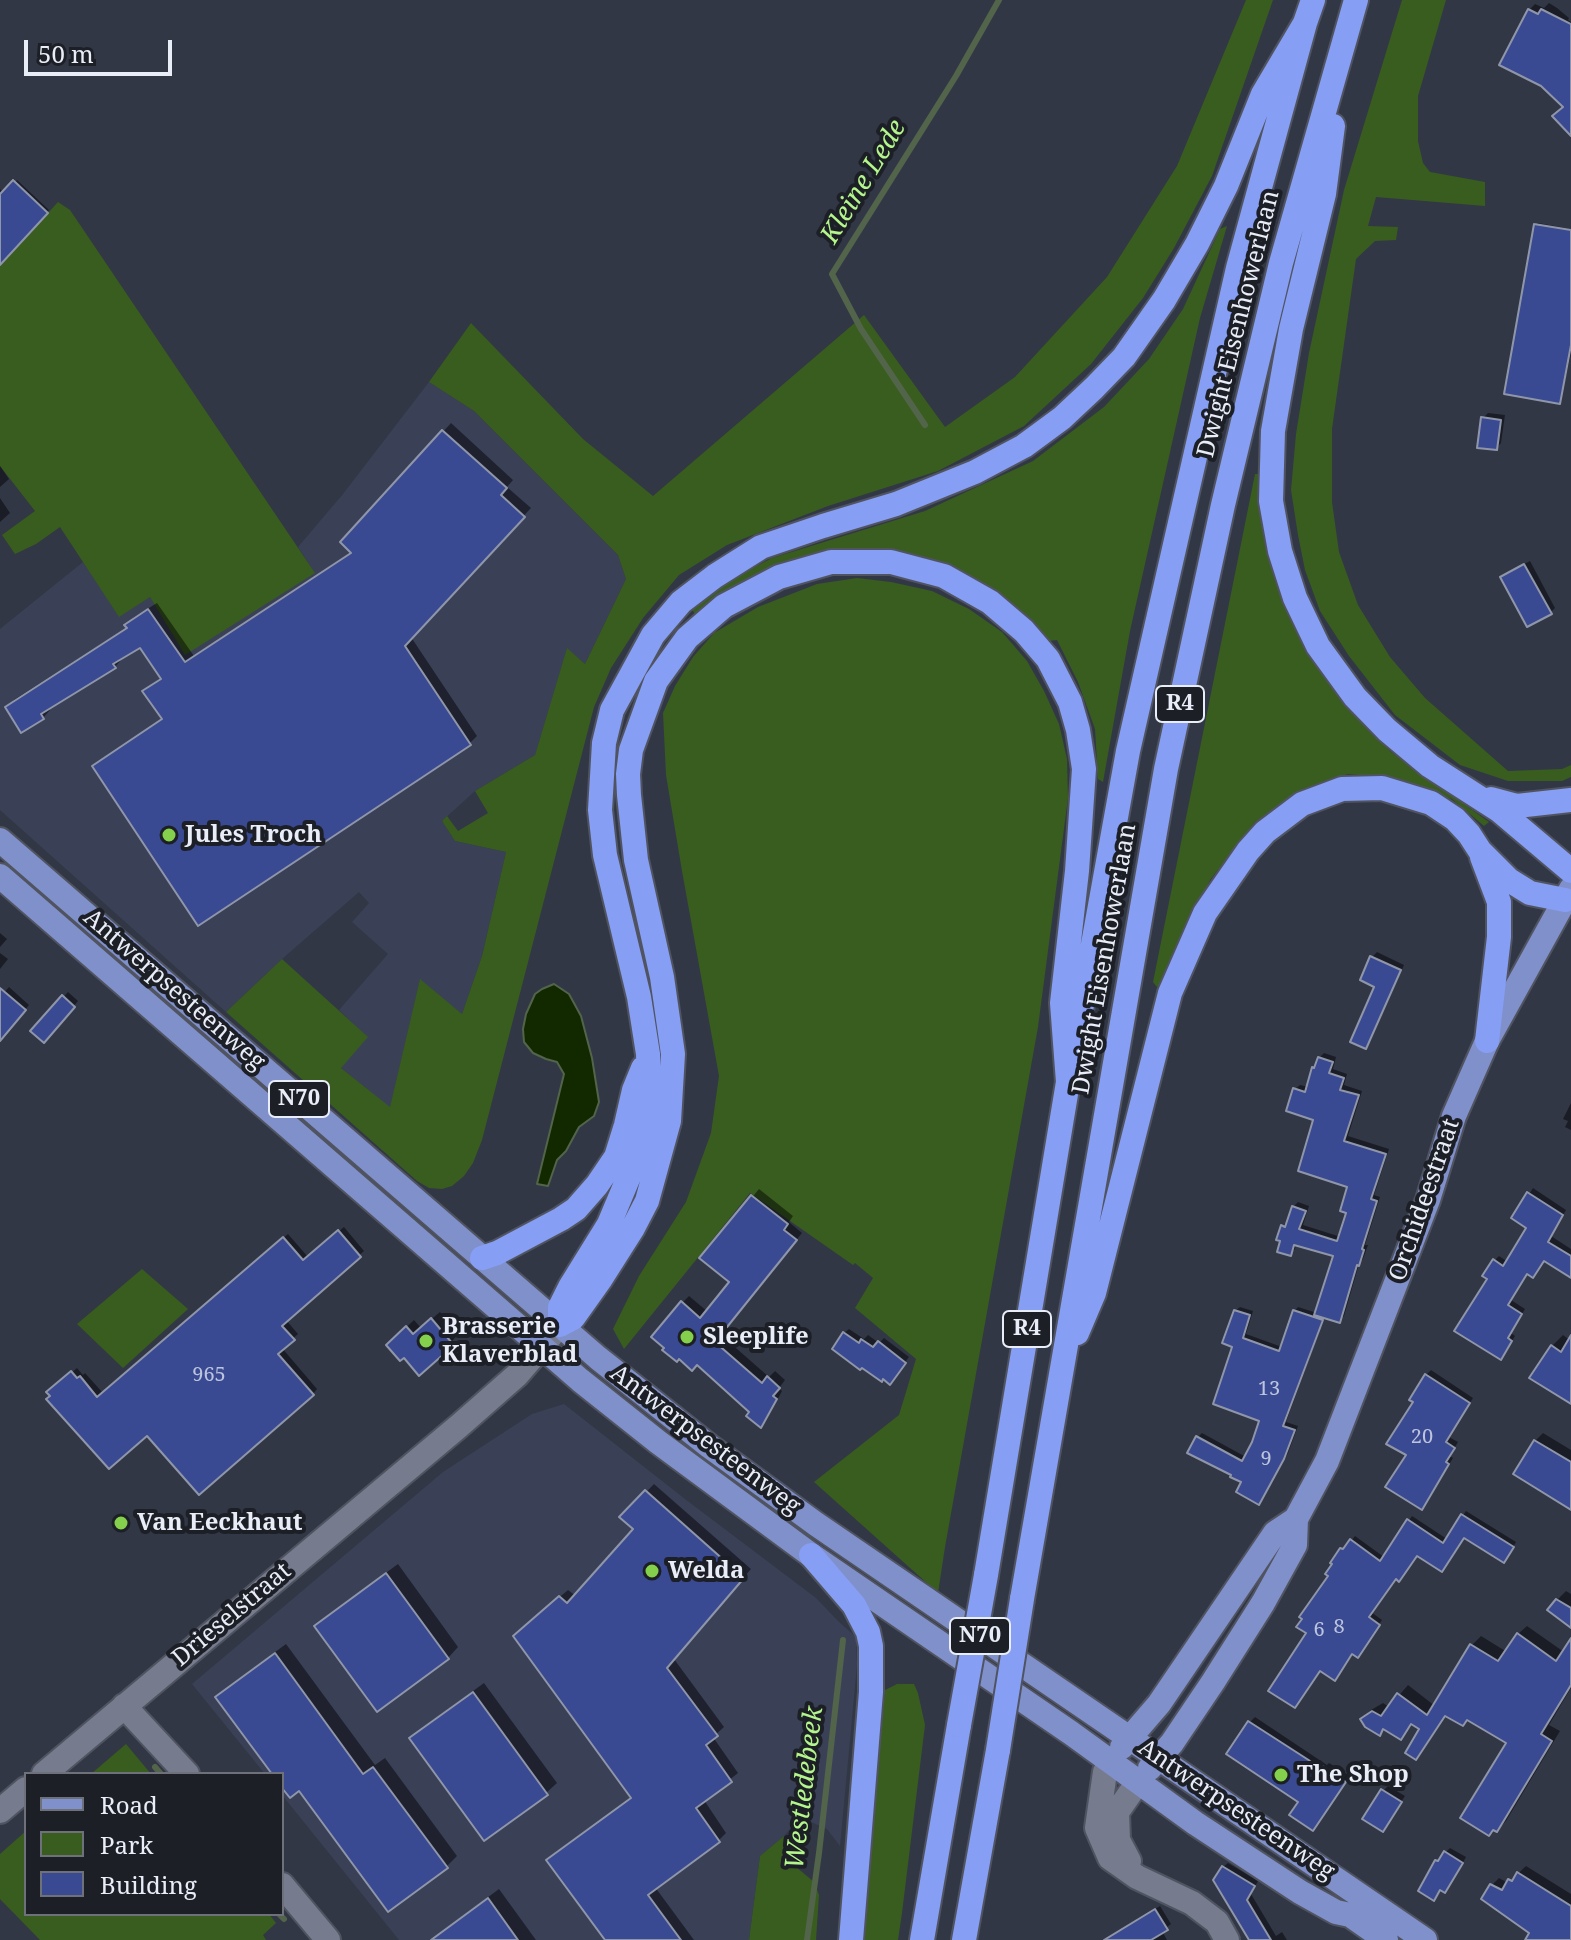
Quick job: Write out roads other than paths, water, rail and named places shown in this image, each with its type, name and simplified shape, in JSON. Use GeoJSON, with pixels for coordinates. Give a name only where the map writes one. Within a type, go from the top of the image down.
{"type":"FeatureCollection","features":[{"type":"Feature","properties":{"kind":"highway","name":"Dwight Eisenhowerlaan"},"geometry":{"type":"LineString","coordinates":[[964,1940],[1166,769],[1223,505],[1281,263],[1356,0]]}},
{"type":"Feature","properties":{"kind":"highway","name":"Dwight Eisenhowerlaan"},"geometry":{"type":"LineString","coordinates":[[922,1940],[1068,1082],[1128,751],[1238,268],[1309,11]]}},
{"type":"Feature","properties":{"kind":"highway"},"geometry":{"type":"LineString","coordinates":[[1068,1082],[1062,1003],[1077,871],[1084,769],[1070,702],[1048,659],[1024,631],[990,602],[944,576],[891,562],[831,562],[779,577],[724,606],[687,638],[656,681],[631,750],[628,774],[636,860],[662,977],[673,1054],[669,1121],[647,1201],[633,1228],[573,1318],[560,1325],[560,1307],[609,1224],[640,1150],[649,1101],[648,1054],[639,997],[605,855],[600,810],[604,743],[612,710],[653,635],[681,602],[761,547],[896,504],[975,472],[1024,446],[1062,418],[1094,388],[1124,357],[1164,300],[1197,244],[1226,186],[1263,94],[1309,11]]}},
{"type":"Feature","properties":{"kind":"highway"},"geometry":{"type":"LineString","coordinates":[[1343,45],[1324,194],[1291,329],[1273,431],[1271,501],[1280,551],[1295,598],[1318,646],[1355,697],[1419,757],[1500,811],[1571,871]]}},
{"type":"Feature","properties":{"kind":"highway"},"geometry":{"type":"LineString","coordinates":[[1060,1372],[1094,1293],[1170,993],[1205,913],[1265,832],[1302,804],[1342,789],[1382,788],[1431,803],[1455,819],[1480,851],[1509,880],[1530,893],[1568,894]]}},
{"type":"Feature","properties":{"kind":"highway"},"geometry":{"type":"LineString","coordinates":[[1473,794],[1517,806],[1571,800]]}},
{"type":"Feature","properties":{"kind":"highway"},"geometry":{"type":"LineString","coordinates":[[1480,851],[1499,902],[1499,937],[1487,1041]]}},
{"type":"Feature","properties":{"kind":"highway"},"geometry":{"type":"LineString","coordinates":[[482,1258],[561,1219],[576,1209],[597,1185],[616,1157],[634,1090],[648,1054]]}},
{"type":"Feature","properties":{"kind":"highway"},"geometry":{"type":"LineString","coordinates":[[811,1555],[854,1605],[868,1632],[871,1646],[871,1692],[851,1940]]}},
{"type":"Feature","properties":{"kind":"main road","name":"Antwerpsesteenweg"},"geometry":{"type":"LineString","coordinates":[[0,840],[605,1364],[709,1446],[816,1524],[1425,1940]]}},
{"type":"Feature","properties":{"kind":"main road","name":"Antwerpsesteenweg"},"geometry":{"type":"LineString","coordinates":[[0,876],[580,1380],[658,1442],[811,1555],[1111,1761],[1195,1823],[1300,1892],[1336,1912],[1350,1915],[1386,1940]]}},
{"type":"Feature","properties":{"kind":"main road","name":"Orchideestraat"},"geometry":{"type":"LineString","coordinates":[[1138,1782],[1186,1722],[1263,1603],[1295,1545],[1296,1519],[1327,1461],[1414,1238],[1454,1116],[1487,1041],[1568,894]]}},
{"type":"Feature","properties":{"kind":"main road"},"geometry":{"type":"LineString","coordinates":[[189,1039],[207,1019]]}},
{"type":"Feature","properties":{"kind":"main road","name":"Orchideestraat"},"geometry":{"type":"LineString","coordinates":[[1111,1761],[1159,1704],[1275,1533],[1296,1519]]}},
{"type":"Feature","properties":{"kind":"street","name":"Drieselstraat"},"geometry":{"type":"LineString","coordinates":[[46,1772],[459,1426],[517,1375],[560,1325]]}},
{"type":"Feature","properties":{"kind":"street"},"geometry":{"type":"LineString","coordinates":[[124,1706],[185,1772]]}},
{"type":"Feature","properties":{"kind":"street"},"geometry":{"type":"LineString","coordinates":[[1111,1761],[1105,1772],[1097,1828],[1110,1858],[1137,1877],[1192,1903],[1217,1922],[1227,1940]]}},
{"type":"Feature","properties":{"kind":"street"},"geometry":{"type":"LineString","coordinates":[[1137,1877],[1118,1840],[1117,1812],[1138,1782]]}},
{"type":"Feature","properties":{"kind":"street"},"geometry":{"type":"LineString","coordinates":[[0,1811],[24,1791]]}},
{"type":"Feature","properties":{"kind":"street"},"geometry":{"type":"LineString","coordinates":[[284,1887],[328,1940]]}},
{"type":"Feature","properties":{"kind":"waterway","name":"Kleine Lede"},"geometry":{"type":"LineString","coordinates":[[925,425],[861,329],[832,274],[956,76],[999,0]]}},
{"type":"Feature","properties":{"kind":"waterway","name":"Westledebeek"},"geometry":{"type":"LineString","coordinates":[[807,1940],[843,1640]]}},
{"type":"Feature","properties":{"kind":"waterway"},"geometry":{"type":"LineString","coordinates":[[155,1767],[159,1772]]}},
{"type":"Feature","properties":{"kind":"waterway"},"geometry":{"type":"LineString","coordinates":[[281,1916],[284,1919]]}},
{"type":"Feature","properties":{"kind":"place","name":"Jules Troch"},"geometry":{"type":"Point","coordinates":[169,835]}},
{"type":"Feature","properties":{"kind":"place","name":"Sleeplife"},"geometry":{"type":"Point","coordinates":[687,1337]}},
{"type":"Feature","properties":{"kind":"place","name":"Brasserie Klaverblad"},"geometry":{"type":"Point","coordinates":[426,1341]}},
{"type":"Feature","properties":{"kind":"place","name":"Van Eeckhaut"},"geometry":{"type":"Point","coordinates":[121,1523]}},
{"type":"Feature","properties":{"kind":"place","name":"Welda"},"geometry":{"type":"Point","coordinates":[652,1571]}},
{"type":"Feature","properties":{"kind":"place","name":"The Shop"},"geometry":{"type":"Point","coordinates":[1281,1775]}}]}
